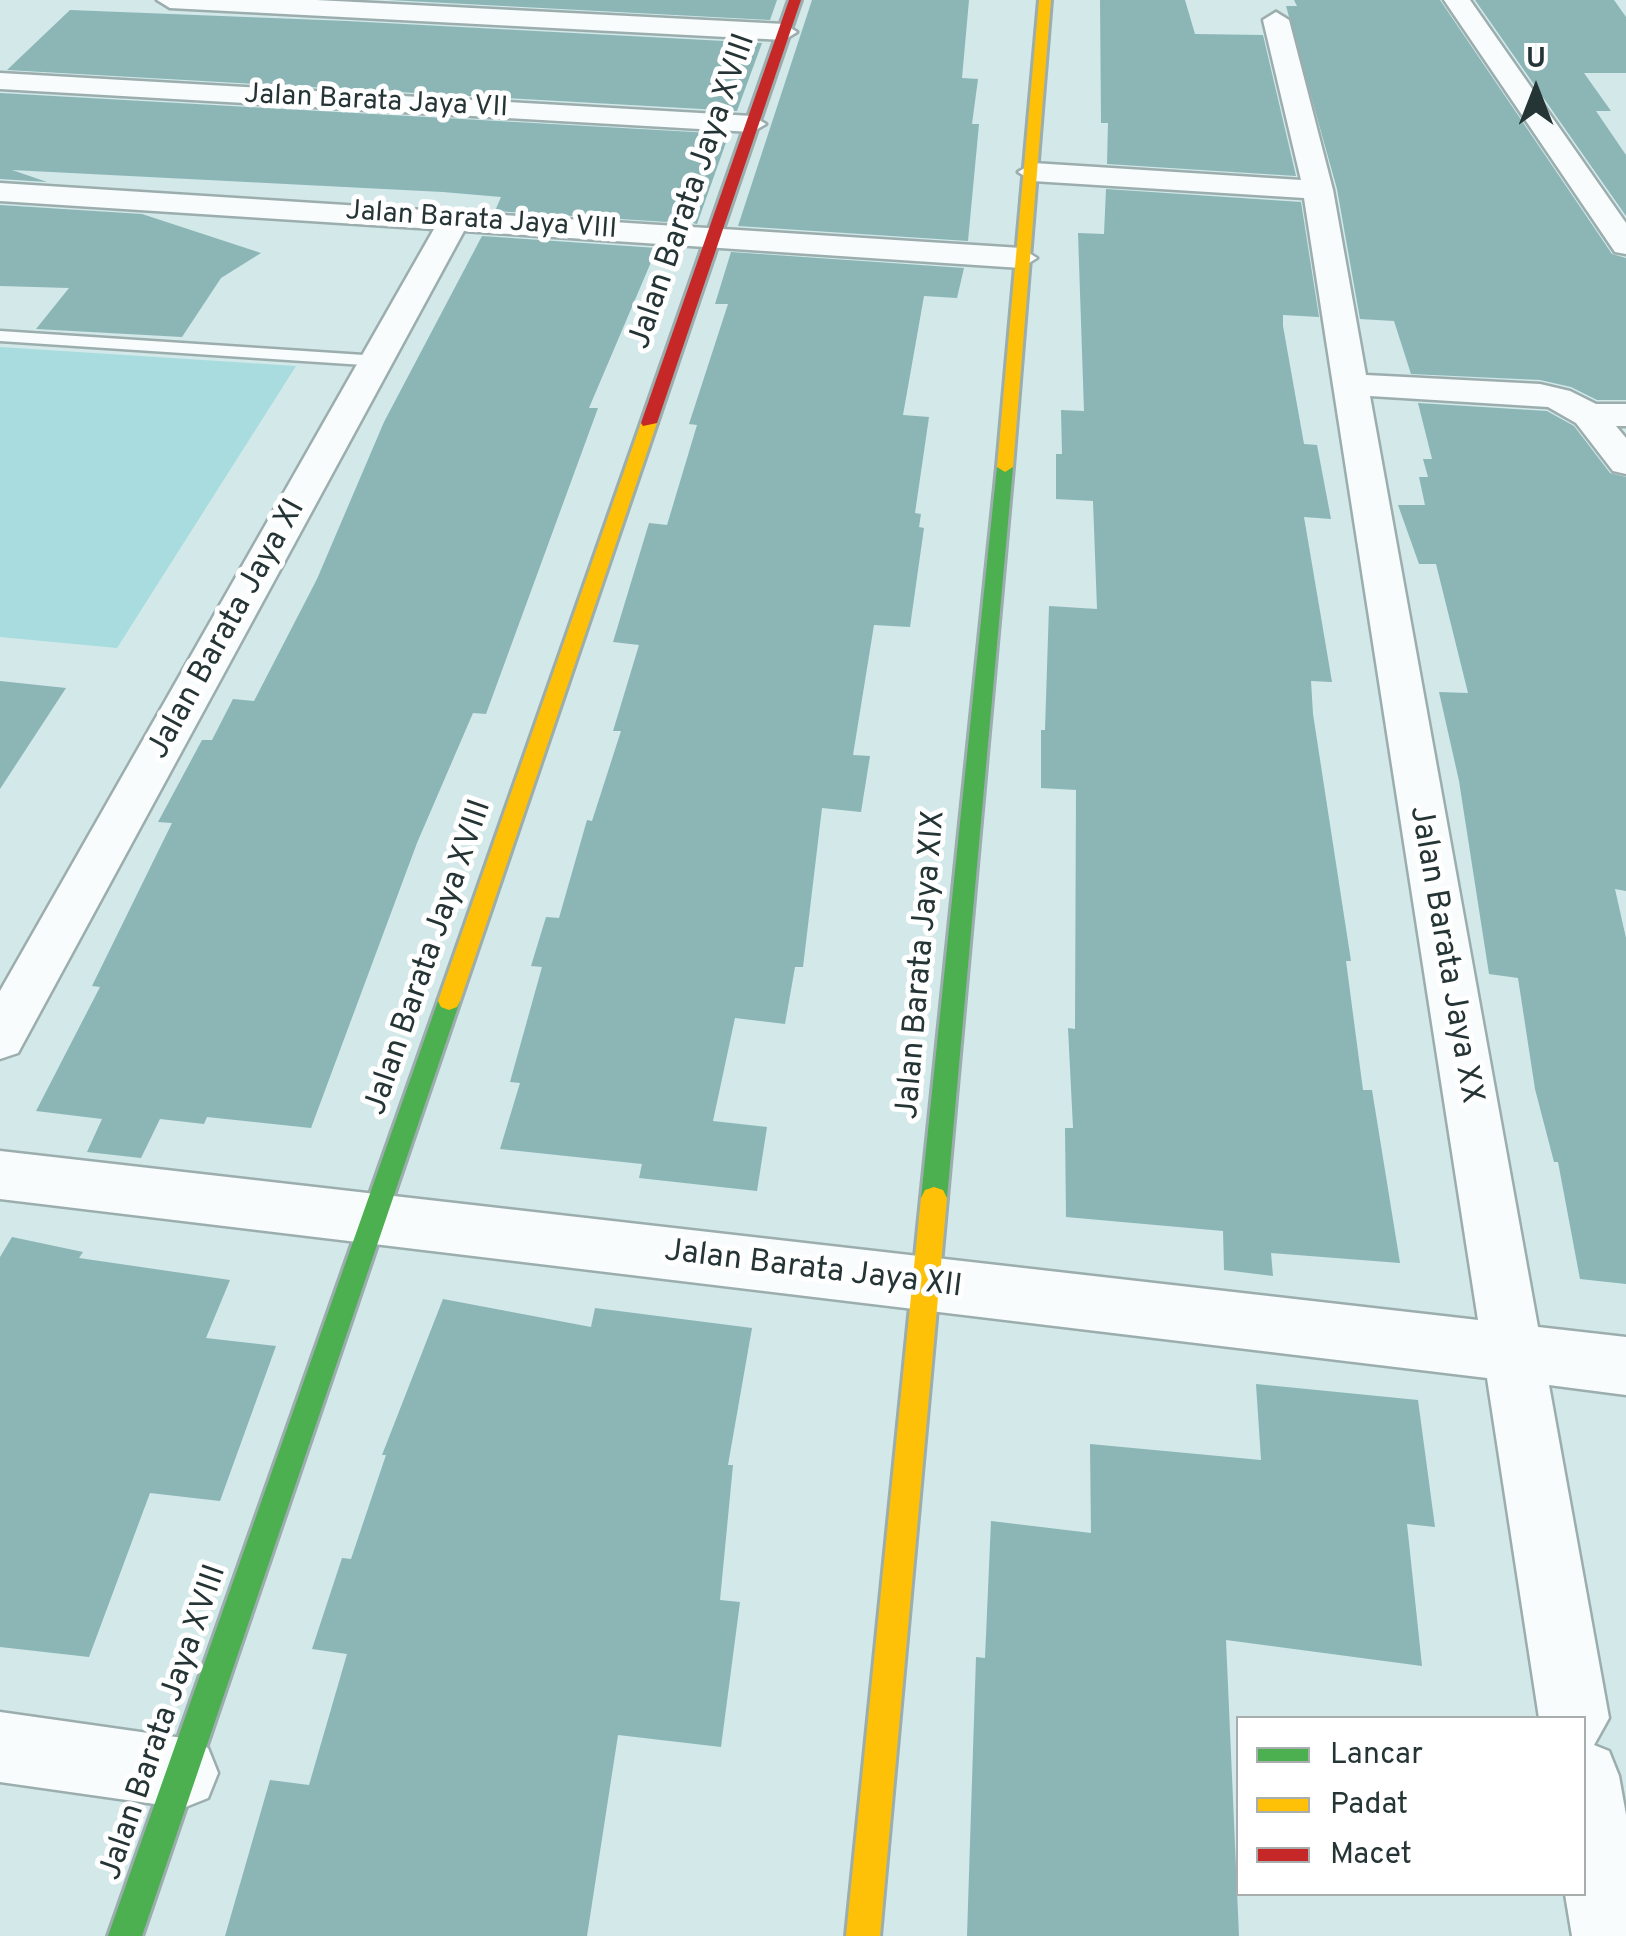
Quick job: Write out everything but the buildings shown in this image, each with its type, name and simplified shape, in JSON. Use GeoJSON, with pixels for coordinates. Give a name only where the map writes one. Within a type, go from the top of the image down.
{"type":"FeatureCollection","features":[{"type":"Feature","properties":{"kind":"street"},"geometry":{"type":"LineString","coordinates":[[170,0],[784,32]]}},
{"type":"Feature","properties":{"kind":"street","name":"Jalan Barata Jaya XVIII"},"geometry":{"type":"LineString","coordinates":[[125,1936],[795,0]]}},
{"type":"Feature","properties":{"kind":"street","name":"Jalan Barata Jaya XIX"},"geometry":{"type":"LineString","coordinates":[[863,1936],[1021,258],[1033,172],[1045,0]]}},
{"type":"Feature","properties":{"kind":"street"},"geometry":{"type":"LineString","coordinates":[[1458,0],[1626,245]]}},
{"type":"Feature","properties":{"kind":"street","name":"Jalan Barata Jaya XX"},"geometry":{"type":"LineString","coordinates":[[1276,20],[1318,190],[1574,1716]]}},
{"type":"Feature","properties":{"kind":"street","name":"Jalan Barata Jaya VII"},"geometry":{"type":"LineString","coordinates":[[0,81],[752,124]]}},
{"type":"Feature","properties":{"kind":"street"},"geometry":{"type":"LineString","coordinates":[[1033,172],[1318,190]]}},
{"type":"Feature","properties":{"kind":"street","name":"Jalan Barata Jaya VIII"},"geometry":{"type":"LineString","coordinates":[[0,192],[1021,258]]}},
{"type":"Feature","properties":{"kind":"street","name":"Jalan Barata Jaya XI"},"geometry":{"type":"LineString","coordinates":[[0,1038],[454,220]]}},
{"type":"Feature","properties":{"kind":"street"},"geometry":{"type":"LineString","coordinates":[[1348,384],[1558,398],[1589,415],[1626,464]]}},
{"type":"Feature","properties":{"kind":"street"},"geometry":{"type":"LineString","coordinates":[[1589,415],[1626,415]]}},
{"type":"Feature","properties":{"kind":"street","name":"Jalan Barata Jaya XII"},"geometry":{"type":"LineString","coordinates":[[0,1175],[1626,1366]]}},
{"type":"Feature","properties":{"kind":"street"},"geometry":{"type":"LineString","coordinates":[[0,1747],[183,1772]]}},
{"type":"Feature","properties":{"kind":"street"},"geometry":{"type":"LineString","coordinates":[[1586,1788],[1610,1936]]}},
{"type":"Feature","properties":{"kind":"lane"},"geometry":{"type":"LineString","coordinates":[[0,353],[6,337],[378,361]]}},
{"type":"Feature","properties":{"kind":"shaded area"},"geometry":{"type":"Polygon","coordinates":[[[0,347],[296,366],[117,648],[0,637],[0,347]]]}},
{"type":"Feature","properties":{"kind":"traffic: fast"},"geometry":{"type":"LineString","coordinates":[[934,1198],[1005,467]]}},
{"type":"Feature","properties":{"kind":"traffic: fast"},"geometry":{"type":"LineString","coordinates":[[125,1936],[449,1001]]}},
{"type":"Feature","properties":{"kind":"traffic: slow"},"geometry":{"type":"LineString","coordinates":[[1005,467],[1045,0]]}},
{"type":"Feature","properties":{"kind":"traffic: slow"},"geometry":{"type":"LineString","coordinates":[[449,1001],[649,423]]}},
{"type":"Feature","properties":{"kind":"traffic: slow"},"geometry":{"type":"LineString","coordinates":[[863,1936],[934,1198]]}},
{"type":"Feature","properties":{"kind":"traffic: jam"},"geometry":{"type":"LineString","coordinates":[[649,423],[795,0]]}}]}
